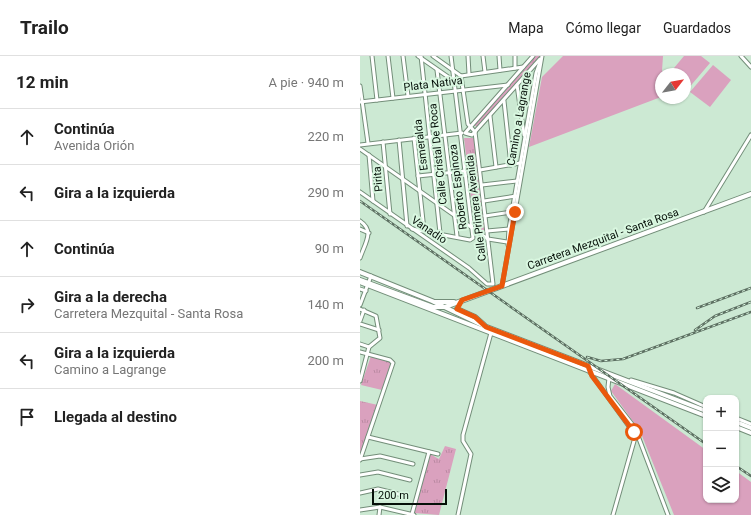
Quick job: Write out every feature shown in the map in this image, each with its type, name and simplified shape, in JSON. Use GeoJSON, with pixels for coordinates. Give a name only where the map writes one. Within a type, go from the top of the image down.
{"type":"FeatureCollection","features":[{"type":"Feature","properties":{"kind":"main road","name":"Carretera Mezquital - Santa Rosa"},"geometry":{"type":"LineString","coordinates":[[445,307],[751,194]]}},
{"type":"Feature","properties":{"kind":"main road"},"geometry":{"type":"LineString","coordinates":[[360,272],[432,301],[460,316],[486,327],[588,368]]}},
{"type":"Feature","properties":{"kind":"main road"},"geometry":{"type":"LineString","coordinates":[[360,281],[433,307],[445,307]]}},
{"type":"Feature","properties":{"kind":"main road"},"geometry":{"type":"LineString","coordinates":[[368,284],[491,333],[703,410]]}},
{"type":"Feature","properties":{"kind":"main road"},"geometry":{"type":"LineString","coordinates":[[457,309],[462,300]]}},
{"type":"Feature","properties":{"kind":"main road"},"geometry":{"type":"LineString","coordinates":[[432,301],[457,302]]}},
{"type":"Feature","properties":{"kind":"main road"},"geometry":{"type":"LineString","coordinates":[[445,307],[446,316]]}},
{"type":"Feature","properties":{"kind":"main road"},"geometry":{"type":"LineString","coordinates":[[457,309],[460,316]]}},
{"type":"Feature","properties":{"kind":"main road"},"geometry":{"type":"LineString","coordinates":[[457,309],[475,317],[486,327]]}},
{"type":"Feature","properties":{"kind":"main road"},"geometry":{"type":"LineString","coordinates":[[610,376],[620,382],[703,415]]}},
{"type":"Feature","properties":{"kind":"main road"},"geometry":{"type":"LineString","coordinates":[[739,423],[751,428]]}},
{"type":"Feature","properties":{"kind":"main road"},"geometry":{"type":"LineString","coordinates":[[739,428],[751,433]]}},
{"type":"Feature","properties":{"kind":"street"},"geometry":{"type":"LineString","coordinates":[[372,56],[377,100]]}},
{"type":"Feature","properties":{"kind":"street"},"geometry":{"type":"LineString","coordinates":[[388,56],[393,98]]}},
{"type":"Feature","properties":{"kind":"street"},"geometry":{"type":"LineString","coordinates":[[404,56],[408,96]]}},
{"type":"Feature","properties":{"kind":"street"},"geometry":{"type":"LineString","coordinates":[[433,56],[461,76],[468,124],[475,132]]}},
{"type":"Feature","properties":{"kind":"street","name":"Roberto Espinoza"},"geometry":{"type":"LineString","coordinates":[[451,56],[473,238],[470,240],[456,236]]}},
{"type":"Feature","properties":{"kind":"street"},"geometry":{"type":"LineString","coordinates":[[468,56],[469,74]]}},
{"type":"Feature","properties":{"kind":"street"},"geometry":{"type":"LineString","coordinates":[[483,56],[485,72]]}},
{"type":"Feature","properties":{"kind":"street"},"geometry":{"type":"LineString","coordinates":[[499,56],[500,70]]}},
{"type":"Feature","properties":{"kind":"street"},"geometry":{"type":"LineString","coordinates":[[515,56],[516,68]]}},
{"type":"Feature","properties":{"kind":"street"},"geometry":{"type":"LineString","coordinates":[[465,133],[533,56]]}},
{"type":"Feature","properties":{"kind":"street"},"geometry":{"type":"LineString","coordinates":[[741,56],[751,67]]}},
{"type":"Feature","properties":{"kind":"street"},"geometry":{"type":"LineString","coordinates":[[420,57],[454,81]]}},
{"type":"Feature","properties":{"kind":"street","name":"Esmeralda"},"geometry":{"type":"LineString","coordinates":[[420,57],[440,233]]}},
{"type":"Feature","properties":{"kind":"street"},"geometry":{"type":"LineString","coordinates":[[360,144],[460,133],[465,133],[471,136],[542,58]]}},
{"type":"Feature","properties":{"kind":"street","name":"Camino a Lagrange"},"geometry":{"type":"LineString","coordinates":[[509,243],[509,229],[516,196],[517,180],[536,73],[542,58]]}},
{"type":"Feature","properties":{"kind":"street","name":"Camino a Lagrange"},"geometry":{"type":"LineString","coordinates":[[502,286],[516,196],[542,58]]}},
{"type":"Feature","properties":{"kind":"street"},"geometry":{"type":"LineString","coordinates":[[461,76],[524,67]]}},
{"type":"Feature","properties":{"kind":"street","name":"Calle Cristal De Roca"},"geometry":{"type":"LineString","coordinates":[[437,70],[456,236]]}},
{"type":"Feature","properties":{"kind":"street","name":"Plata Nativa"},"geometry":{"type":"LineString","coordinates":[[361,102],[508,85]]}},
{"type":"Feature","properties":{"kind":"street"},"geometry":{"type":"LineString","coordinates":[[517,85],[525,138]]}},
{"type":"Feature","properties":{"kind":"street"},"geometry":{"type":"LineString","coordinates":[[360,86],[361,102],[368,143]]}},
{"type":"Feature","properties":{"kind":"street"},"geometry":{"type":"LineString","coordinates":[[504,101],[511,165]]}},
{"type":"Feature","properties":{"kind":"street"},"geometry":{"type":"LineString","coordinates":[[490,116],[496,167]]}},
{"type":"Feature","properties":{"kind":"street","name":"Calle Primera Avenida"},"geometry":{"type":"LineString","coordinates":[[475,132],[494,282]]}},
{"type":"Feature","properties":{"kind":"street"},"geometry":{"type":"LineString","coordinates":[[704,212],[751,135]]}},
{"type":"Feature","properties":{"kind":"street"},"geometry":{"type":"LineString","coordinates":[[414,138],[424,230]]}},
{"type":"Feature","properties":{"kind":"street"},"geometry":{"type":"LineString","coordinates":[[399,140],[407,226]]}},
{"type":"Feature","properties":{"kind":"street","name":"Pirita"},"geometry":{"type":"LineString","coordinates":[[383,142],[390,214]]}},
{"type":"Feature","properties":{"kind":"street"},"geometry":{"type":"LineString","coordinates":[[360,149],[419,189],[488,239],[509,243]]}},
{"type":"Feature","properties":{"kind":"street"},"geometry":{"type":"LineString","coordinates":[[369,155],[373,201]]}},
{"type":"Feature","properties":{"kind":"street"},"geometry":{"type":"LineString","coordinates":[[480,170],[520,163]]}},
{"type":"Feature","properties":{"kind":"street"},"geometry":{"type":"LineString","coordinates":[[418,176],[465,171]]}},
{"type":"Feature","properties":{"kind":"street"},"geometry":{"type":"LineString","coordinates":[[482,185],[517,180]]}},
{"type":"Feature","properties":{"kind":"street","name":"Vanadio"},"geometry":{"type":"LineString","coordinates":[[360,192],[469,268],[487,284],[491,285],[494,282]]}},
{"type":"Feature","properties":{"kind":"street"},"geometry":{"type":"LineString","coordinates":[[484,201],[516,196]]}},
{"type":"Feature","properties":{"kind":"street"},"geometry":{"type":"LineString","coordinates":[[486,216],[512,212]]}},
{"type":"Feature","properties":{"kind":"street"},"geometry":{"type":"LineString","coordinates":[[360,221],[365,224],[369,233]]}},
{"type":"Feature","properties":{"kind":"street"},"geometry":{"type":"LineString","coordinates":[[360,229],[369,233]]}},
{"type":"Feature","properties":{"kind":"street"},"geometry":{"type":"LineString","coordinates":[[412,229],[456,236]]}},
{"type":"Feature","properties":{"kind":"street"},"geometry":{"type":"LineString","coordinates":[[487,231],[509,229]]}},
{"type":"Feature","properties":{"kind":"street"},"geometry":{"type":"LineString","coordinates":[[360,258],[361,249],[369,233]]}},
{"type":"Feature","properties":{"kind":"street"},"geometry":{"type":"LineString","coordinates":[[360,305],[371,276]]}},
{"type":"Feature","properties":{"kind":"street"},"geometry":{"type":"LineString","coordinates":[[360,289],[366,291]]}},
{"type":"Feature","properties":{"kind":"street"},"geometry":{"type":"LineString","coordinates":[[360,309],[376,316],[380,339],[369,347],[360,381]]}},
{"type":"Feature","properties":{"kind":"street"},"geometry":{"type":"LineString","coordinates":[[360,321],[364,310]]}},
{"type":"Feature","properties":{"kind":"street"},"geometry":{"type":"LineString","coordinates":[[360,324],[379,330]]}},
{"type":"Feature","properties":{"kind":"street"},"geometry":{"type":"LineString","coordinates":[[458,515],[471,454],[462,438],[491,333]]}},
{"type":"Feature","properties":{"kind":"street"},"geometry":{"type":"LineString","coordinates":[[360,344],[369,347]]}},
{"type":"Feature","properties":{"kind":"street"},"geometry":{"type":"LineString","coordinates":[[360,352],[390,360],[393,364],[360,459],[380,456],[413,464]]}},
{"type":"Feature","properties":{"kind":"street"},"geometry":{"type":"LineString","coordinates":[[588,368],[608,396],[634,426],[668,515]]}},
{"type":"Feature","properties":{"kind":"street"},"geometry":{"type":"LineString","coordinates":[[608,396],[610,376]]}},
{"type":"Feature","properties":{"kind":"street"},"geometry":{"type":"LineString","coordinates":[[620,382],[624,380],[660,388],[703,406]]}},
{"type":"Feature","properties":{"kind":"street"},"geometry":{"type":"LineString","coordinates":[[739,419],[751,424]]}},
{"type":"Feature","properties":{"kind":"street"},"geometry":{"type":"LineString","coordinates":[[613,515],[636,434]]}},
{"type":"Feature","properties":{"kind":"street"},"geometry":{"type":"LineString","coordinates":[[368,437],[438,454]]}},
{"type":"Feature","properties":{"kind":"street"},"geometry":{"type":"LineString","coordinates":[[360,510],[380,507],[413,515],[429,452]]}},
{"type":"Feature","properties":{"kind":"street"},"geometry":{"type":"LineString","coordinates":[[360,476],[378,472],[410,480]]}},
{"type":"Feature","properties":{"kind":"street"},"geometry":{"type":"LineString","coordinates":[[360,493],[378,489],[406,496]]}},
{"type":"Feature","properties":{"kind":"street"},"geometry":{"type":"LineString","coordinates":[[379,515],[380,507]]}},
{"type":"Feature","properties":{"kind":"green space"},"geometry":{"type":"Polygon","coordinates":[[[536,56],[540,56],[477,127],[474,125],[536,56]]]}},
{"type":"Feature","properties":{"kind":"green space"},"geometry":{"type":"Polygon","coordinates":[[[563,56],[663,56],[662,68],[655,68],[655,99],[529,147],[542,77],[563,56]]]}},
{"type":"Feature","properties":{"kind":"green space"},"geometry":{"type":"Polygon","coordinates":[[[684,56],[701,56],[710,63],[691,85],[691,68],[674,68],[684,56]]]}},
{"type":"Feature","properties":{"kind":"green space"},"geometry":{"type":"Polygon","coordinates":[[[713,65],[731,80],[710,107],[691,93],[713,65]]]}},
{"type":"Feature","properties":{"kind":"green space"},"geometry":{"type":"Polygon","coordinates":[[[464,138],[475,138],[485,233],[474,224],[464,138]]]}},
{"type":"Feature","properties":{"kind":"green space"},"geometry":{"type":"Polygon","coordinates":[[[371,356],[390,361],[391,364],[382,390],[361,385],[371,356]]]}},
{"type":"Feature","properties":{"kind":"green space"},"geometry":{"type":"Polygon","coordinates":[[[615,384],[703,448],[703,503],[739,503],[739,473],[751,482],[751,515],[674,515],[640,431],[611,391],[615,384]]]}},
{"type":"Feature","properties":{"kind":"green space"},"geometry":{"type":"Polygon","coordinates":[[[360,401],[378,405],[360,454],[360,401]]]}},
{"type":"Feature","properties":{"kind":"green space"},"geometry":{"type":"Polygon","coordinates":[[[445,446],[456,449],[439,515],[414,513],[430,454],[439,459],[445,446]]]}},
{"type":"Feature","properties":{"kind":"railway"},"geometry":{"type":"LineString","coordinates":[[360,201],[703,442]]}},
{"type":"Feature","properties":{"kind":"railway"},"geometry":{"type":"LineString","coordinates":[[697,308],[751,288]]}},
{"type":"Feature","properties":{"kind":"railway"},"geometry":{"type":"LineString","coordinates":[[695,330],[715,316],[751,302]]}},
{"type":"Feature","properties":{"kind":"railway"},"geometry":{"type":"LineString","coordinates":[[587,357],[601,361],[623,359],[751,312]]}},
{"type":"Feature","properties":{"kind":"railway"},"geometry":{"type":"LineString","coordinates":[[738,467],[751,476]]}},
{"type":"Feature","properties":{"kind":"route"},"geometry":{"type":"LineString","coordinates":[[515,212],[502,286],[462,300],[458,304],[457,309],[475,317],[486,327],[588,366],[588,370],[592,376],[634,432]]}}]}
